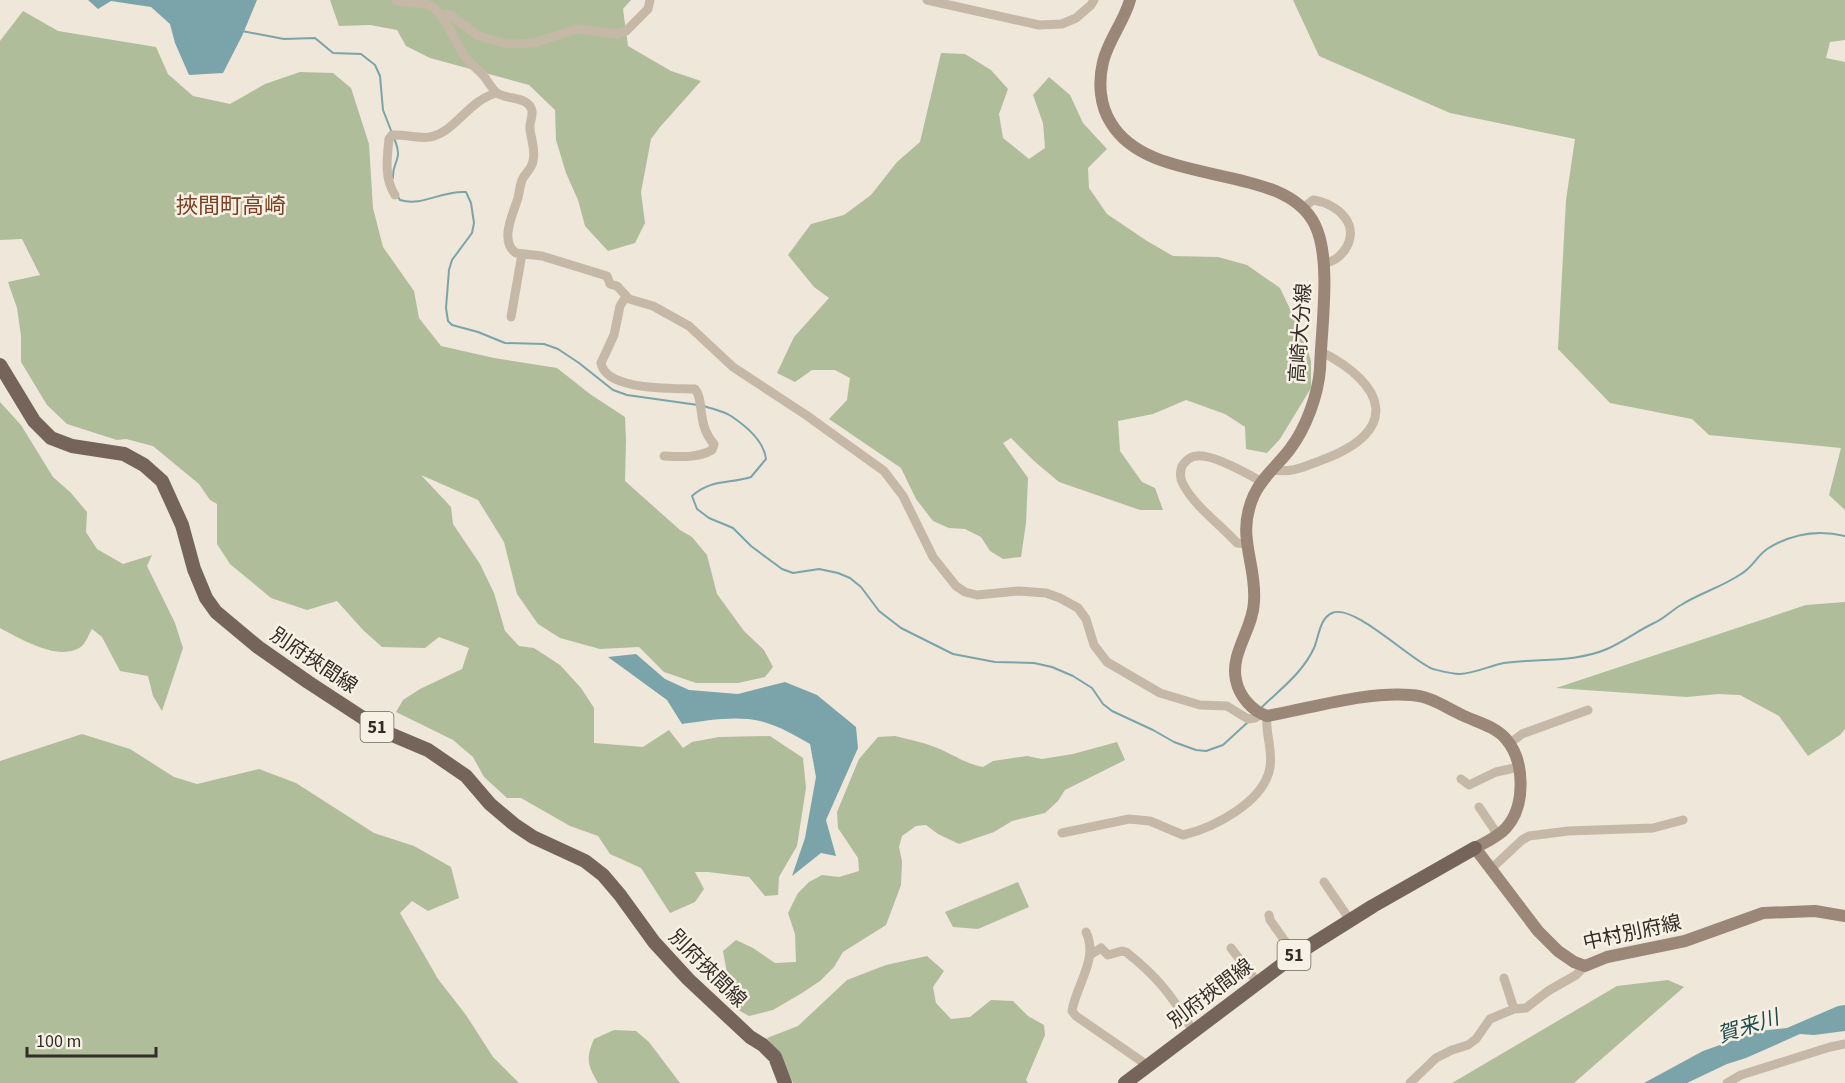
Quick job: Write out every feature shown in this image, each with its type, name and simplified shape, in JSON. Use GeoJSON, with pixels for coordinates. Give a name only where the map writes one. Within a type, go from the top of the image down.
{"type":"FeatureCollection","features":[{"type":"Feature","properties":{"kind":"main road","name":"高崎大分線"},"geometry":{"type":"LineString","coordinates":[[1130,0],[1103,62],[1101,97],[1105,113],[1114,129],[1141,153],[1165,162],[1273,191],[1288,198],[1303,208],[1319,233],[1324,263],[1319,380],[1305,422],[1292,447],[1254,495],[1246,522],[1246,544],[1254,586],[1254,603],[1249,627],[1235,661],[1236,681],[1243,697],[1264,715]]}},
{"type":"Feature","properties":{"kind":"main road","name":"別府挾間線"},"geometry":{"type":"LineString","coordinates":[[0,365],[34,421],[51,438],[72,446],[124,454],[144,465],[162,481],[182,525],[194,568],[206,598],[216,612],[258,647],[308,682],[383,731],[428,750],[466,776],[490,804],[514,825],[533,837],[585,861],[603,875],[621,895],[654,942],[688,979],[750,1037],[763,1044],[775,1058],[785,1083]]}},
{"type":"Feature","properties":{"kind":"main road"},"geometry":{"type":"LineString","coordinates":[[1264,715],[1383,694],[1413,695],[1434,700],[1495,730],[1506,739],[1519,768],[1519,797],[1508,826],[1498,835],[1475,848]]}},
{"type":"Feature","properties":{"kind":"main road","name":"別府挾間線"},"geometry":{"type":"LineString","coordinates":[[1125,1083],[1295,955],[1350,920],[1475,848]]}},
{"type":"Feature","properties":{"kind":"main road","name":"中村別府線"},"geometry":{"type":"LineString","coordinates":[[1475,848],[1538,931],[1558,951],[1574,962],[1585,966],[1607,957],[1685,941],[1763,913],[1815,911],[1845,916]]}},
{"type":"Feature","properties":{"kind":"street"},"geometry":{"type":"LineString","coordinates":[[396,0],[402,3],[424,3],[440,15],[448,25],[464,57],[497,93],[525,102],[532,112],[529,127],[534,159],[522,179],[508,222],[510,246],[516,253],[542,256],[607,276],[610,284],[617,286],[629,299],[653,306],[689,326],[733,367],[806,415],[884,471],[903,496],[933,557],[956,586],[977,595],[1019,591],[1046,593],[1060,598],[1078,608],[1086,619],[1094,645],[1107,662],[1160,693],[1200,705],[1227,706],[1248,719],[1264,715],[1271,758],[1268,774],[1264,783],[1246,804],[1218,824],[1183,835],[1150,821],[1130,819],[1062,833]]}},
{"type":"Feature","properties":{"kind":"street"},"geometry":{"type":"LineString","coordinates":[[440,15],[449,14],[478,36],[508,44],[534,43],[577,29],[617,34],[626,31],[648,9],[650,0]]}},
{"type":"Feature","properties":{"kind":"street"},"geometry":{"type":"LineString","coordinates":[[927,0],[1039,25],[1062,24],[1069,21],[1091,5],[1094,0]]}},
{"type":"Feature","properties":{"kind":"street"},"geometry":{"type":"LineString","coordinates":[[395,195],[387,177],[389,139],[392,135],[429,137],[437,134],[447,129],[479,100],[497,93]]}},
{"type":"Feature","properties":{"kind":"street"},"geometry":{"type":"LineString","coordinates":[[1303,208],[1313,200],[1325,204],[1340,212],[1351,229],[1351,238],[1340,257],[1324,263]]}},
{"type":"Feature","properties":{"kind":"street"},"geometry":{"type":"LineString","coordinates":[[511,316],[522,254]]}},
{"type":"Feature","properties":{"kind":"street"},"geometry":{"type":"LineString","coordinates":[[626,296],[620,306],[614,335],[601,363],[604,372],[622,383],[694,389],[699,394],[703,428],[714,444],[712,450],[702,454],[664,456]]}},
{"type":"Feature","properties":{"kind":"street"},"geometry":{"type":"LineString","coordinates":[[1273,470],[1289,472],[1341,453],[1366,435],[1375,418],[1376,401],[1362,378],[1341,362],[1320,351]]}},
{"type":"Feature","properties":{"kind":"street"},"geometry":{"type":"LineString","coordinates":[[1246,544],[1237,543],[1192,498],[1180,474],[1189,458],[1198,455],[1262,482]]}},
{"type":"Feature","properties":{"kind":"street"},"geometry":{"type":"LineString","coordinates":[[1509,744],[1522,734],[1588,710]]}},
{"type":"Feature","properties":{"kind":"street"},"geometry":{"type":"LineString","coordinates":[[1461,779],[1469,785],[1496,772],[1519,768]]}},
{"type":"Feature","properties":{"kind":"street"},"geometry":{"type":"LineString","coordinates":[[1479,807],[1498,835]]}},
{"type":"Feature","properties":{"kind":"street"},"geometry":{"type":"LineString","coordinates":[[1491,869],[1529,836],[1579,830],[1653,828],[1683,820]]}},
{"type":"Feature","properties":{"kind":"street"},"geometry":{"type":"LineString","coordinates":[[1324,882],[1350,920]]}},
{"type":"Feature","properties":{"kind":"street"},"geometry":{"type":"LineString","coordinates":[[1269,915],[1270,920],[1295,955]]}},
{"type":"Feature","properties":{"kind":"street"},"geometry":{"type":"LineString","coordinates":[[1086,932],[1091,945],[1090,955],[1072,1011],[1147,1065]]}},
{"type":"Feature","properties":{"kind":"street"},"geometry":{"type":"LineString","coordinates":[[1090,955],[1101,948],[1108,955],[1126,952],[1160,982],[1193,1031]]}},
{"type":"Feature","properties":{"kind":"street"},"geometry":{"type":"LineString","coordinates":[[1231,948],[1257,982]]}},
{"type":"Feature","properties":{"kind":"street"},"geometry":{"type":"LineString","coordinates":[[1410,1083],[1436,1058],[1468,1045],[1476,1039],[1490,1019],[1514,1009],[1526,1008],[1548,991],[1576,975],[1585,966]]}},
{"type":"Feature","properties":{"kind":"street"},"geometry":{"type":"LineString","coordinates":[[1504,978],[1514,1009]]}},
{"type":"Feature","properties":{"kind":"street"},"geometry":{"type":"LineString","coordinates":[[1726,1083],[1830,1047],[1845,1044]]}},
{"type":"Feature","properties":{"kind":"green space"},"geometry":{"type":"Polygon","coordinates":[[[330,0],[631,0],[623,9],[628,46],[671,71],[701,81],[651,139],[641,192],[645,223],[635,243],[608,251],[585,226],[556,140],[555,110],[529,85],[430,58],[406,46],[397,30],[370,25],[339,26],[330,0]]]}},
{"type":"Feature","properties":{"kind":"green space"},"geometry":{"type":"Polygon","coordinates":[[[1293,0],[1845,0],[1845,40],[1830,42],[1826,58],[1845,62],[1845,510],[1829,495],[1841,448],[1709,435],[1692,419],[1610,403],[1558,349],[1566,200],[1575,139],[1450,113],[1319,56],[1293,0]]]}},
{"type":"Feature","properties":{"kind":"green space"},"geometry":{"type":"Polygon","coordinates":[[[23,11],[58,31],[156,47],[168,74],[193,96],[230,104],[265,84],[300,72],[333,73],[351,88],[369,144],[373,208],[383,247],[414,291],[419,318],[441,346],[494,358],[557,368],[590,394],[625,417],[625,481],[680,530],[692,537],[707,555],[717,594],[744,631],[764,650],[773,667],[765,677],[738,683],[696,683],[664,672],[639,647],[600,649],[560,638],[538,624],[517,594],[504,542],[478,500],[421,475],[451,507],[453,524],[480,564],[494,593],[505,631],[519,646],[534,648],[560,665],[581,688],[594,708],[594,743],[643,747],[669,730],[683,748],[692,742],[719,737],[770,736],[803,758],[806,788],[797,846],[779,877],[778,895],[765,896],[749,877],[695,872],[704,889],[695,902],[670,913],[641,868],[610,854],[598,836],[570,826],[521,798],[507,798],[484,777],[473,757],[453,740],[396,712],[403,700],[420,689],[462,669],[469,648],[439,637],[425,648],[382,647],[337,601],[307,610],[271,598],[230,564],[217,544],[217,504],[210,500],[199,484],[153,446],[126,439],[117,440],[67,424],[47,405],[21,362],[21,336],[17,308],[8,282],[40,275],[22,239],[0,240],[0,41],[23,11]]]}},
{"type":"Feature","properties":{"kind":"green space"},"geometry":{"type":"Polygon","coordinates":[[[941,53],[965,54],[991,70],[1008,89],[999,114],[1003,138],[1029,159],[1045,148],[1043,123],[1033,95],[1049,77],[1070,95],[1083,123],[1107,149],[1088,168],[1089,188],[1107,214],[1173,256],[1218,257],[1247,265],[1280,288],[1303,336],[1311,361],[1311,388],[1280,439],[1267,453],[1246,449],[1245,427],[1225,414],[1186,400],[1153,414],[1118,421],[1120,451],[1142,482],[1155,488],[1163,510],[1140,510],[1059,482],[1011,438],[1003,443],[1028,478],[1026,523],[1021,557],[1003,559],[990,551],[981,537],[965,529],[949,528],[933,521],[916,499],[901,468],[829,419],[847,400],[850,378],[835,370],[812,370],[795,382],[777,373],[794,337],[829,298],[814,287],[788,255],[811,224],[844,215],[871,195],[897,162],[920,142],[941,53]]]}},
{"type":"Feature","properties":{"kind":"green space"},"geometry":{"type":"Polygon","coordinates":[[[0,402],[21,425],[53,477],[87,512],[86,532],[97,549],[123,564],[152,555],[147,566],[175,623],[183,648],[162,711],[153,696],[148,676],[120,671],[102,637],[92,629],[82,646],[73,651],[63,652],[41,648],[0,628],[0,402]]]}},
{"type":"Feature","properties":{"kind":"green space"},"geometry":{"type":"Polygon","coordinates":[[[1845,602],[1845,729],[1840,735],[1808,756],[1779,716],[1740,695],[1718,694],[1687,697],[1556,688],[1806,605],[1845,602]]]}},
{"type":"Feature","properties":{"kind":"green space"},"geometry":{"type":"Polygon","coordinates":[[[82,734],[130,749],[174,777],[197,784],[259,769],[296,783],[374,833],[414,846],[451,867],[459,898],[428,911],[412,901],[400,913],[438,979],[466,1015],[493,1057],[519,1083],[0,1083],[0,761],[82,734]]]}},
{"type":"Feature","properties":{"kind":"green space"},"geometry":{"type":"Polygon","coordinates":[[[895,736],[931,745],[983,767],[993,761],[1027,756],[1042,759],[1073,754],[1117,742],[1125,760],[1065,790],[1058,801],[1045,813],[1012,821],[994,832],[959,844],[938,834],[926,825],[916,826],[902,836],[899,847],[902,861],[901,885],[886,925],[843,952],[834,967],[820,981],[802,993],[773,1010],[749,1016],[733,1007],[723,951],[736,940],[775,963],[796,962],[795,934],[788,913],[798,893],[809,882],[822,875],[839,877],[859,871],[858,858],[838,828],[837,812],[859,759],[878,737],[895,736]]]}},
{"type":"Feature","properties":{"kind":"green space"},"geometry":{"type":"Polygon","coordinates":[[[1018,882],[1029,907],[978,929],[953,927],[945,912],[1018,882]]]}},
{"type":"Feature","properties":{"kind":"green space"},"geometry":{"type":"Polygon","coordinates":[[[927,956],[944,971],[933,987],[936,1003],[951,1019],[970,1017],[991,1000],[1013,1001],[1028,1016],[1044,1025],[1045,1035],[1026,1080],[1028,1083],[793,1083],[781,1056],[767,1038],[798,1026],[847,980],[886,965],[927,956]]]}},
{"type":"Feature","properties":{"kind":"green space"},"geometry":{"type":"Polygon","coordinates":[[[1668,980],[1684,987],[1574,1083],[1452,1083],[1617,986],[1668,980]]]}},
{"type":"Feature","properties":{"kind":"green space"},"geometry":{"type":"Polygon","coordinates":[[[614,1030],[636,1031],[649,1042],[680,1083],[598,1083],[589,1061],[591,1046],[594,1039],[614,1030]]]}},
{"type":"Feature","properties":{"kind":"water"},"geometry":{"type":"Polygon","coordinates":[[[88,0],[257,0],[223,73],[189,75],[175,43],[170,24],[151,7],[111,1],[98,9],[88,0]]]}},
{"type":"Feature","properties":{"kind":"water"},"geometry":{"type":"Polygon","coordinates":[[[636,654],[665,679],[689,690],[738,694],[785,682],[817,695],[856,727],[858,748],[826,820],[836,856],[821,853],[792,876],[805,838],[816,777],[810,744],[780,728],[756,720],[723,719],[682,724],[667,700],[608,657],[636,654]]]}},
{"type":"Feature","properties":{"kind":"water"},"geometry":{"type":"Polygon","coordinates":[[[1845,1005],[1845,1031],[1814,1035],[1800,1034],[1687,1083],[1644,1083],[1703,1051],[1759,1031],[1787,1028],[1845,1005]]]}},
{"type":"Feature","properties":{"kind":"waterway"},"geometry":{"type":"LineString","coordinates":[[242,31],[284,39],[315,38],[333,53],[361,54],[375,65],[380,76],[383,110],[392,133]]}},
{"type":"Feature","properties":{"kind":"waterway"},"geometry":{"type":"LineString","coordinates":[[393,178],[398,156],[394,138]]}},
{"type":"Feature","properties":{"kind":"waterway"},"geometry":{"type":"LineString","coordinates":[[397,195],[400,200],[408,202],[449,193],[466,192],[471,203],[474,223],[472,233],[452,260],[449,270],[446,308],[448,321],[452,325],[505,343],[544,344],[558,349],[613,390],[627,395],[698,405]]}},
{"type":"Feature","properties":{"kind":"waterway"},"geometry":{"type":"LineString","coordinates":[[704,406],[728,414],[743,424],[762,446],[766,459],[751,477],[713,484],[692,496],[697,509],[709,518],[733,528],[751,546],[782,569],[793,573],[819,569],[850,578],[861,587],[879,611],[901,628],[953,654],[995,662],[1034,663],[1052,667],[1092,688],[1103,704],[1112,711],[1174,742],[1196,750],[1206,751],[1223,745],[1248,722]]}},
{"type":"Feature","properties":{"kind":"waterway"},"geometry":{"type":"LineString","coordinates":[[1260,709],[1303,666],[1314,648],[1324,619],[1332,613],[1342,612],[1354,616],[1423,664],[1450,673],[1477,671],[1504,663],[1582,656],[1613,646],[1688,601],[1734,579],[1748,569],[1763,552],[1776,544],[1804,534],[1824,533],[1845,536]]}},
{"type":"Feature","properties":{"kind":"district","name":"挾間町高崎"},"geometry":{"type":"Point","coordinates":[231,205]}},
{"type":"Feature","properties":{"kind":"water label","name":"賀来川"},"geometry":{"type":"Point","coordinates":[1748,1026]}}]}
